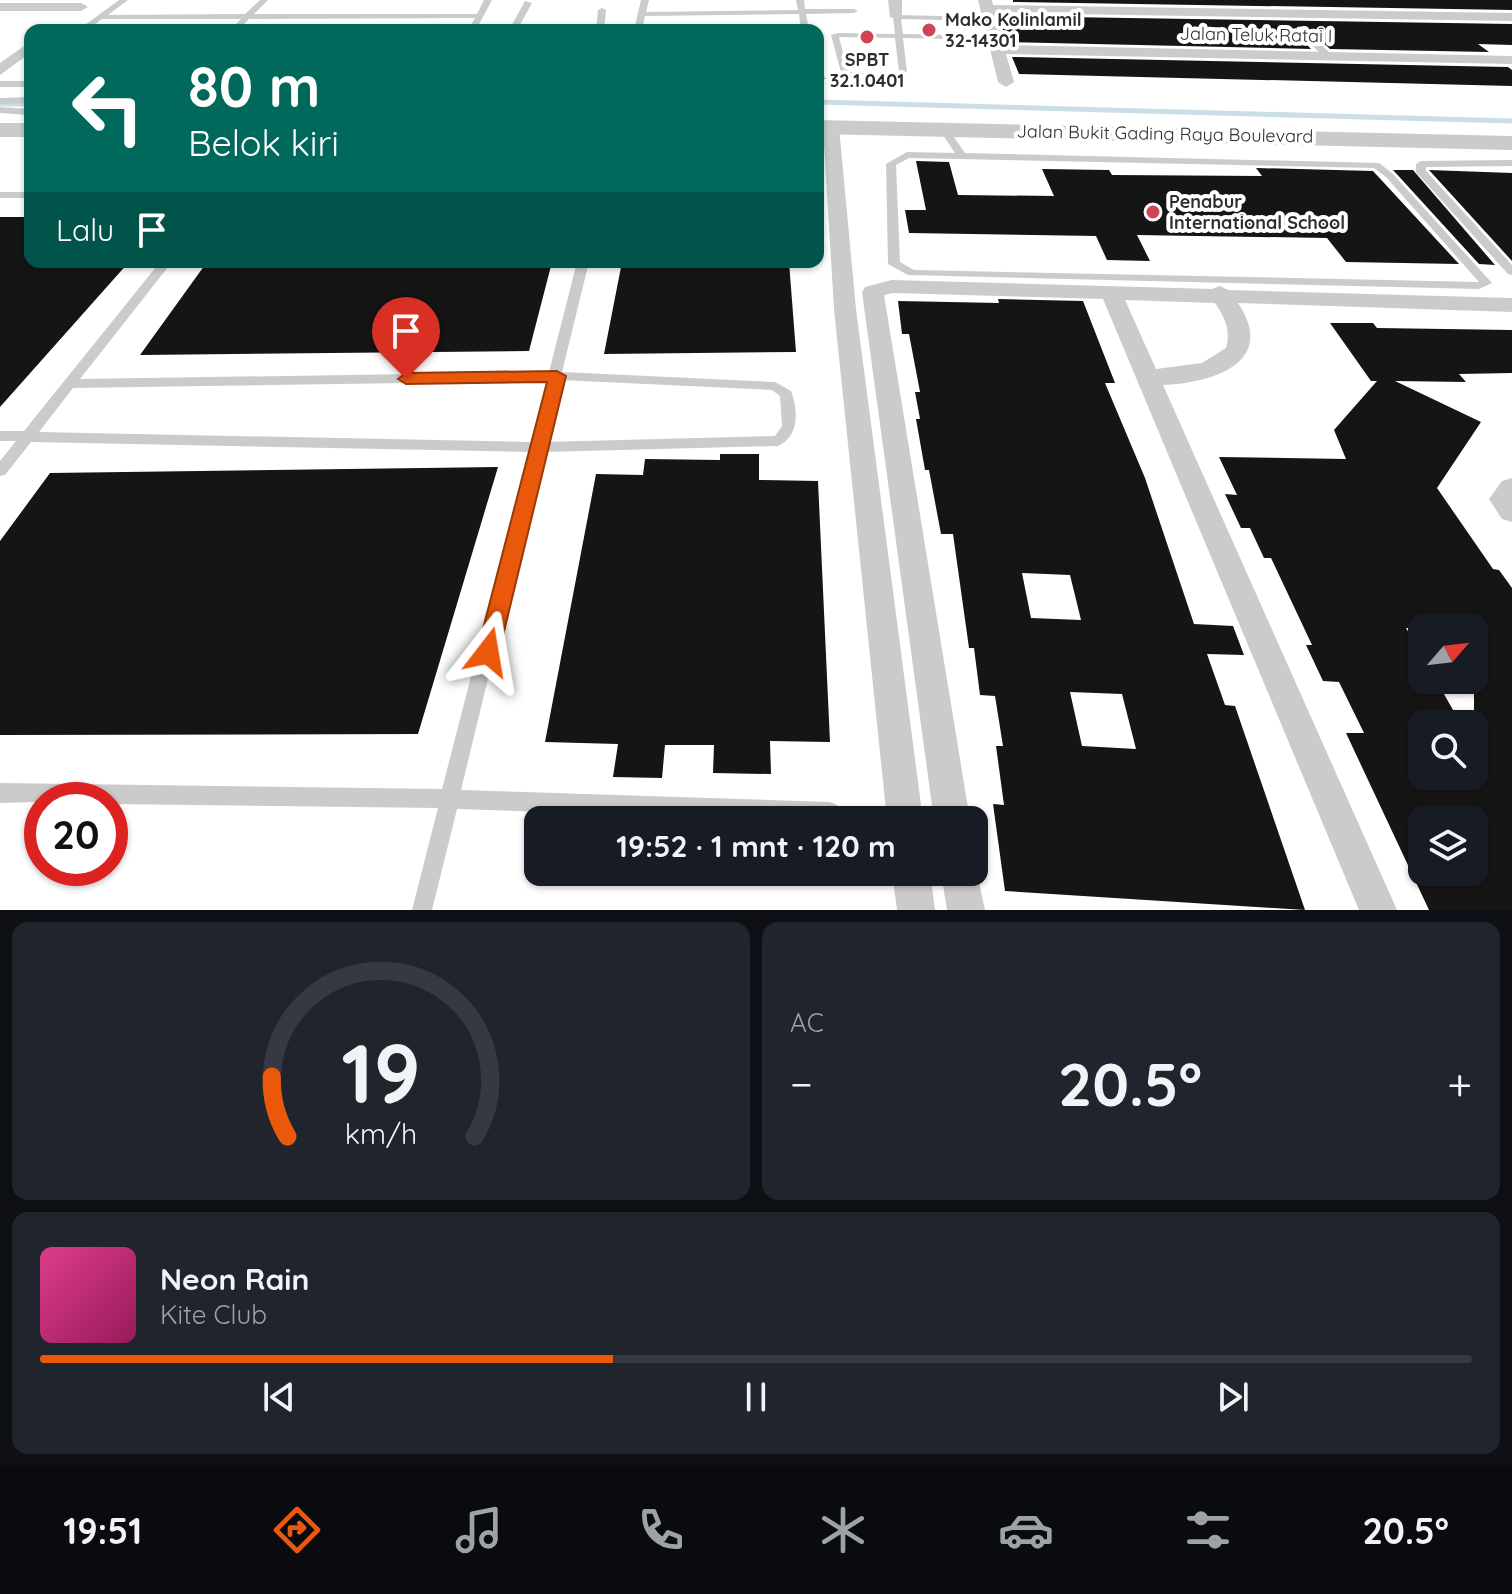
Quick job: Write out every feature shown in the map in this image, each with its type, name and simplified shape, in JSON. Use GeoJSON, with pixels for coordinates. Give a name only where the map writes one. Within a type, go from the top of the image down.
{"type":"FeatureCollection","features":[{"type":"Feature","properties":{"kind":"street"},"geometry":{"type":"LineString","coordinates":[[895,0],[897,17]]}},
{"type":"Feature","properties":{"kind":"street"},"geometry":{"type":"LineString","coordinates":[[0,7],[86,4]]}},
{"type":"Feature","properties":{"kind":"street"},"geometry":{"type":"LineString","coordinates":[[61,22],[86,4]]}},
{"type":"Feature","properties":{"kind":"street"},"geometry":{"type":"LineString","coordinates":[[1006,82],[985,9],[1512,17]]}},
{"type":"Feature","properties":{"kind":"street","name":"Jalan Teluk Ratai I"},"geometry":{"type":"LineString","coordinates":[[998,49],[1512,60]]}},
{"type":"Feature","properties":{"kind":"street"},"geometry":{"type":"LineString","coordinates":[[0,70],[24,51]]}},
{"type":"Feature","properties":{"kind":"street"},"geometry":{"type":"LineString","coordinates":[[825,127],[903,806]]}},
{"type":"Feature","properties":{"kind":"street","name":"Jalan Bukit Gading Raya Boulevard"},"geometry":{"type":"LineString","coordinates":[[825,127],[1512,143]]}},
{"type":"Feature","properties":{"kind":"street"},"geometry":{"type":"LineString","coordinates":[[0,130],[24,130]]}},
{"type":"Feature","properties":{"kind":"street"},"geometry":{"type":"LineString","coordinates":[[950,806],[871,296],[878,288],[1220,293],[1512,305]]}},
{"type":"Feature","properties":{"kind":"street"},"geometry":{"type":"LineString","coordinates":[[1110,291],[1378,910]]}},
{"type":"Feature","properties":{"kind":"street"},"geometry":{"type":"LineString","coordinates":[[1146,377],[1178,378],[1206,373],[1227,362],[1239,347],[1242,330],[1235,311],[1220,293]]}},
{"type":"Feature","properties":{"kind":"street"},"geometry":{"type":"LineString","coordinates":[[1512,488],[1503,499],[1512,511]]}},
{"type":"Feature","properties":{"kind":"street"},"geometry":{"type":"LineString","coordinates":[[913,886],[916,910]]}},
{"type":"Feature","properties":{"kind":"street"},"geometry":{"type":"LineString","coordinates":[[962,886],[966,910]]}},
{"type":"Feature","properties":{"kind":"lane"},"geometry":{"type":"LineString","coordinates":[[90,24],[124,0]]}},
{"type":"Feature","properties":{"kind":"lane"},"geometry":{"type":"LineString","coordinates":[[240,24],[264,0]]}},
{"type":"Feature","properties":{"kind":"lane"},"geometry":{"type":"LineString","coordinates":[[475,24],[488,0]]}},
{"type":"Feature","properties":{"kind":"lane"},"geometry":{"type":"LineString","coordinates":[[640,24],[645,0]]}},
{"type":"Feature","properties":{"kind":"lane"},"geometry":{"type":"LineString","coordinates":[[800,0],[804,24]]}},
{"type":"Feature","properties":{"kind":"lane"},"geometry":{"type":"LineString","coordinates":[[516,24],[528,3]]}},
{"type":"Feature","properties":{"kind":"lane"},"geometry":{"type":"LineString","coordinates":[[952,37],[897,35],[835,36],[842,71],[853,77],[900,76],[903,72],[897,35],[897,17],[985,9]]}},
{"type":"Feature","properties":{"kind":"lane"},"geometry":{"type":"LineString","coordinates":[[601,24],[602,10]]}},
{"type":"Feature","properties":{"kind":"lane"},"geometry":{"type":"LineString","coordinates":[[642,14],[854,11]]}},
{"type":"Feature","properties":{"kind":"lane"},"geometry":{"type":"LineString","coordinates":[[100,17],[479,16]]}},
{"type":"Feature","properties":{"kind":"lane"},"geometry":{"type":"LineString","coordinates":[[1302,31],[1329,57]]}},
{"type":"Feature","properties":{"kind":"lane"},"geometry":{"type":"LineString","coordinates":[[0,84],[24,84]]}},
{"type":"Feature","properties":{"kind":"lane"},"geometry":{"type":"LineString","coordinates":[[0,101],[24,100]]}},
{"type":"Feature","properties":{"kind":"lane"},"geometry":{"type":"LineString","coordinates":[[0,110],[24,112]]}},
{"type":"Feature","properties":{"kind":"lane"},"geometry":{"type":"LineString","coordinates":[[944,129],[962,156]]}},
{"type":"Feature","properties":{"kind":"lane"},"geometry":{"type":"LineString","coordinates":[[1319,138],[1339,163]]}},
{"type":"Feature","properties":{"kind":"lane"},"geometry":{"type":"LineString","coordinates":[[907,155],[1339,163],[1382,168],[1483,278],[1484,286],[912,273],[894,264],[891,164],[907,155]]}},
{"type":"Feature","properties":{"kind":"lane"},"geometry":{"type":"LineString","coordinates":[[1512,163],[1421,164],[1421,172],[1512,272]]}},
{"type":"Feature","properties":{"kind":"lane"},"geometry":{"type":"LineString","coordinates":[[0,195],[24,195]]}},
{"type":"Feature","properties":{"kind":"lane"},"geometry":{"type":"LineString","coordinates":[[0,471],[73,384],[161,268]]}},
{"type":"Feature","properties":{"kind":"lane"},"geometry":{"type":"LineString","coordinates":[[422,910],[582,268]]}},
{"type":"Feature","properties":{"kind":"lane"},"geometry":{"type":"LineString","coordinates":[[0,436],[539,447],[778,441],[786,436],[790,425],[786,394],[775,386],[557,376],[73,384]]}},
{"type":"Feature","properties":{"kind":"lane"},"geometry":{"type":"LineString","coordinates":[[0,793],[450,799],[655,806]]}},
{"type":"Feature","properties":{"kind":"building"},"geometry":{"type":"Polygon","coordinates":[[[1512,0],[1512,10],[1013,2],[1512,0]]]}},
{"type":"Feature","properties":{"kind":"building"},"geometry":{"type":"Polygon","coordinates":[[[1007,16],[1512,24],[1512,45],[1478,44],[1489,52],[1330,49],[1305,26],[1297,27],[1296,33],[1311,49],[1006,42],[1002,26],[1011,26],[1007,16]]]}},
{"type":"Feature","properties":{"kind":"building"},"geometry":{"type":"Polygon","coordinates":[[[1012,57],[1508,67],[1512,70],[1512,86],[1019,74],[1012,57]]]}},
{"type":"Feature","properties":{"kind":"building"},"geometry":{"type":"Polygon","coordinates":[[[916,161],[949,162],[958,195],[1054,196],[1042,169],[1109,170],[1112,175],[1262,176],[1256,168],[1373,171],[1459,264],[1346,262],[1327,238],[1137,235],[1150,261],[1107,260],[1096,236],[909,233],[905,210],[926,210],[916,161]]]}},
{"type":"Feature","properties":{"kind":"building"},"geometry":{"type":"Polygon","coordinates":[[[1393,170],[1413,170],[1495,265],[1479,264],[1393,170]]]}},
{"type":"Feature","properties":{"kind":"building"},"geometry":{"type":"Polygon","coordinates":[[[1429,170],[1512,173],[1512,261],[1429,170]]]}},
{"type":"Feature","properties":{"kind":"building"},"geometry":{"type":"Polygon","coordinates":[[[0,217],[24,217],[24,268],[124,268],[0,407],[0,217]]]}},
{"type":"Feature","properties":{"kind":"building"},"geometry":{"type":"Polygon","coordinates":[[[203,268],[550,268],[529,351],[140,355],[203,268]]]}},
{"type":"Feature","properties":{"kind":"building"},"geometry":{"type":"Polygon","coordinates":[[[621,268],[789,268],[796,352],[604,354],[621,268]]]}},
{"type":"Feature","properties":{"kind":"building"},"geometry":{"type":"Polygon","coordinates":[[[998,299],[1083,301],[1115,383],[1105,383],[1145,478],[1194,624],[1233,626],[1244,655],[1207,654],[1225,705],[1235,706],[1305,910],[1005,891],[993,804],[1004,805],[996,746],[1003,746],[995,696],[980,695],[974,648],[969,648],[953,534],[941,534],[929,470],[925,470],[916,419],[920,419],[915,392],[920,392],[909,334],[902,334],[898,301],[999,303],[998,299]],[[1022,573],[1031,618],[1081,620],[1070,575],[1022,573]],[[1070,692],[1082,746],[1136,749],[1122,694],[1070,692]]]}},
{"type":"Feature","properties":{"kind":"building"},"geometry":{"type":"Polygon","coordinates":[[[1330,323],[1373,323],[1377,328],[1512,330],[1512,373],[1459,374],[1466,382],[1395,381],[1481,422],[1437,488],[1493,569],[1499,570],[1512,588],[1512,910],[1429,910],[1418,886],[1488,886],[1488,806],[1408,806],[1408,865],[1346,733],[1364,733],[1339,682],[1323,681],[1306,645],[1312,645],[1271,558],[1264,558],[1250,528],[1241,528],[1225,494],[1237,495],[1219,457],[1346,459],[1334,430],[1377,381],[1371,381],[1330,323]],[[1408,614],[1408,694],[1444,694],[1453,710],[1408,710],[1408,790],[1488,790],[1488,710],[1474,710],[1474,694],[1488,694],[1488,614],[1408,614]]]}},
{"type":"Feature","properties":{"kind":"building"},"geometry":{"type":"Polygon","coordinates":[[[720,454],[759,454],[759,480],[818,481],[830,742],[770,741],[771,774],[713,773],[714,745],[665,745],[662,778],[613,777],[618,744],[545,742],[596,474],[643,475],[645,459],[720,460],[720,454]]]}},
{"type":"Feature","properties":{"kind":"building"},"geometry":{"type":"Polygon","coordinates":[[[498,467],[418,734],[0,735],[0,541],[50,473],[498,467]]]}},
{"type":"Feature","properties":{"kind":"waterway"},"geometry":{"type":"LineString","coordinates":[[824,102],[1512,121]]}},
{"type":"Feature","properties":{"kind":"waterway"},"geometry":{"type":"LineString","coordinates":[[0,104],[24,104]]}},
{"type":"Feature","properties":{"kind":"place","name":"Mako Kolinlamil 32-14301"},"geometry":{"type":"Point","coordinates":[929,30]}},
{"type":"Feature","properties":{"kind":"place","name":"SPBT 32.1.0401"},"geometry":{"type":"Point","coordinates":[867,37]}},
{"type":"Feature","properties":{"kind":"place","name":"Penabur International School"},"geometry":{"type":"Point","coordinates":[1153,212]}},
{"type":"Feature","properties":{"kind":"route"},"geometry":{"type":"LineString","coordinates":[[406,379],[557,376],[488,652]]}}]}
